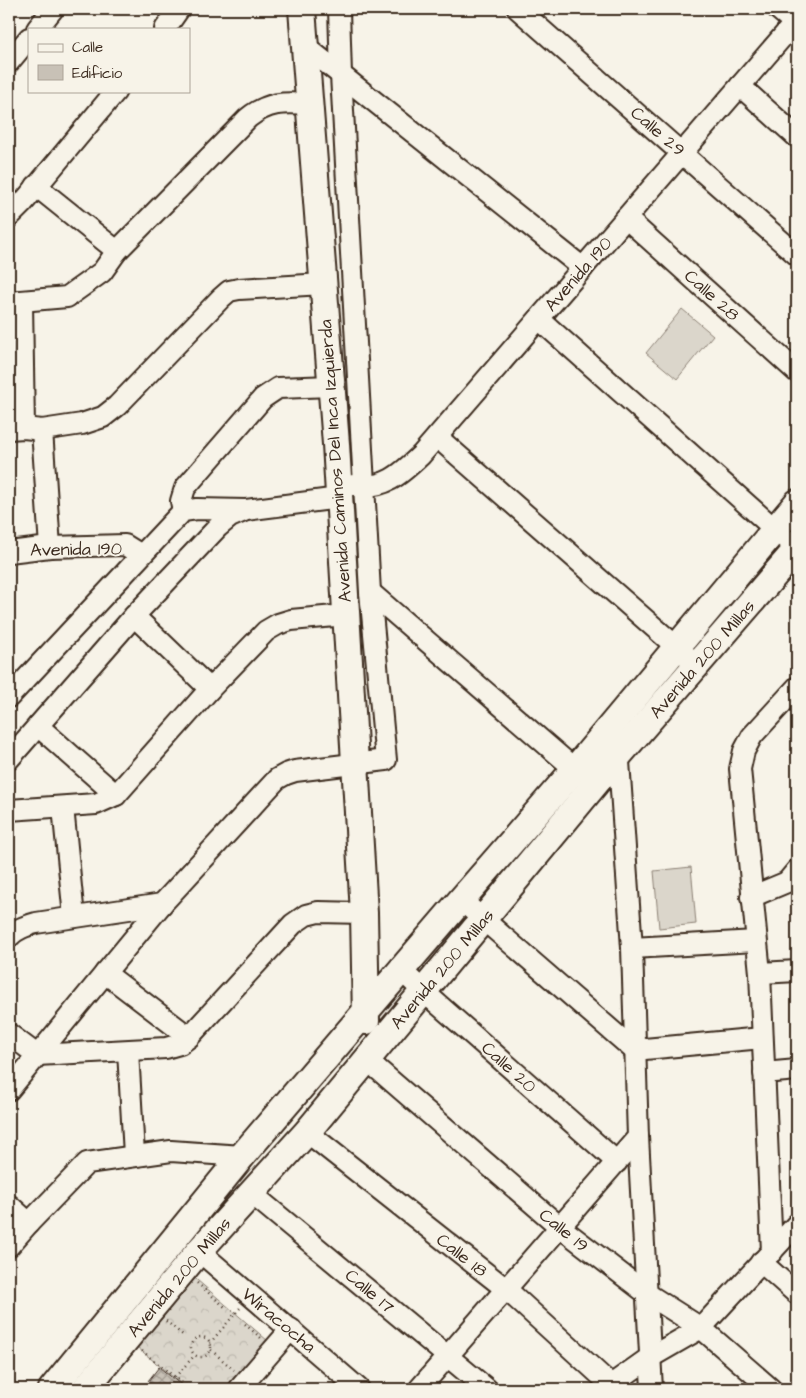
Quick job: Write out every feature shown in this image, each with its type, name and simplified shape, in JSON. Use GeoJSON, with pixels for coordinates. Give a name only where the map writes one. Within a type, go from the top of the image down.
{"type":"FeatureCollection","features":[{"type":"Feature","properties":{"kind":"main road","name":"Avenida Caminos Del Inca Izquierda"},"geometry":{"type":"LineString","coordinates":[[302,9],[331,386],[346,615],[364,913],[366,1059]]}},
{"type":"Feature","properties":{"kind":"main road","name":"Avenida 200 Millas"},"geometry":{"type":"LineString","coordinates":[[85,1389],[198,1251],[307,1132],[484,920],[585,777],[616,720],[797,504]]}},
{"type":"Feature","properties":{"kind":"main road","name":"Avenida 200 Millas"},"geometry":{"type":"LineString","coordinates":[[585,777],[619,755],[797,549]]}},
{"type":"Feature","properties":{"kind":"main road"},"geometry":{"type":"LineString","coordinates":[[52,1389],[242,1156],[461,900],[585,777]]}},
{"type":"Feature","properties":{"kind":"street"},"geometry":{"type":"LineString","coordinates":[[38,28],[54,9]]}},
{"type":"Feature","properties":{"kind":"street"},"geometry":{"type":"LineString","coordinates":[[166,28],[180,9]]}},
{"type":"Feature","properties":{"kind":"street","name":"Avenida Caminos Del Inca Izquierda"},"geometry":{"type":"LineString","coordinates":[[339,9],[341,75],[370,592],[386,760],[355,763]]}},
{"type":"Feature","properties":{"kind":"street","name":"Calle 29"},"geometry":{"type":"LineString","coordinates":[[518,9],[683,152],[797,255]]}},
{"type":"Feature","properties":{"kind":"street"},"geometry":{"type":"LineString","coordinates":[[778,9],[796,23]]}},
{"type":"Feature","properties":{"kind":"street","name":"Avenida 190"},"geometry":{"type":"LineString","coordinates":[[365,487],[382,484],[395,478],[421,455],[796,23]]}},
{"type":"Feature","properties":{"kind":"street"},"geometry":{"type":"LineString","coordinates":[[9,62],[28,39]]}},
{"type":"Feature","properties":{"kind":"street"},"geometry":{"type":"LineString","coordinates":[[305,46],[583,268]]}},
{"type":"Feature","properties":{"kind":"street"},"geometry":{"type":"LineString","coordinates":[[740,86],[797,137]]}},
{"type":"Feature","properties":{"kind":"street"},"geometry":{"type":"LineString","coordinates":[[9,217],[115,92]]}},
{"type":"Feature","properties":{"kind":"street"},"geometry":{"type":"LineString","coordinates":[[50,547],[25,429],[16,302],[67,298],[102,272],[118,251],[248,118],[260,109],[286,102],[308,104]]}},
{"type":"Feature","properties":{"kind":"street"},"geometry":{"type":"LineString","coordinates":[[36,186],[118,251]]}},
{"type":"Feature","properties":{"kind":"street","name":"Calle 28"},"geometry":{"type":"LineString","coordinates":[[626,218],[797,372]]}},
{"type":"Feature","properties":{"kind":"street"},"geometry":{"type":"LineString","coordinates":[[25,429],[82,424],[103,417],[117,406],[228,292],[239,289],[323,284]]}},
{"type":"Feature","properties":{"kind":"street"},"geometry":{"type":"LineString","coordinates":[[538,319],[797,549]]}},
{"type":"Feature","properties":{"kind":"street"},"geometry":{"type":"LineString","coordinates":[[182,511],[181,501],[185,488],[263,398],[278,388],[331,386]]}},
{"type":"Feature","properties":{"kind":"street"},"geometry":{"type":"LineString","coordinates":[[437,437],[696,665]]}},
{"type":"Feature","properties":{"kind":"street"},"geometry":{"type":"LineString","coordinates":[[9,759],[134,616],[218,527],[230,517],[246,510],[338,488],[352,485],[365,487]]}},
{"type":"Feature","properties":{"kind":"street"},"geometry":{"type":"LineString","coordinates":[[9,697],[182,511],[197,509],[246,510]]}},
{"type":"Feature","properties":{"kind":"street","name":"Avenida 190"},"geometry":{"type":"LineString","coordinates":[[9,552],[50,547],[124,545],[141,555]]}},
{"type":"Feature","properties":{"kind":"street"},"geometry":{"type":"LineString","coordinates":[[370,592],[585,777]]}},
{"type":"Feature","properties":{"kind":"street"},"geometry":{"type":"LineString","coordinates":[[9,810],[96,804],[116,795],[210,689],[266,631],[278,624],[291,620],[346,615]]}},
{"type":"Feature","properties":{"kind":"street"},"geometry":{"type":"LineString","coordinates":[[134,616],[210,689]]}},
{"type":"Feature","properties":{"kind":"street"},"geometry":{"type":"LineString","coordinates":[[797,687],[752,736],[744,751],[740,769],[751,897],[760,973],[764,1073],[767,1257],[797,1294]]}},
{"type":"Feature","properties":{"kind":"street"},"geometry":{"type":"LineString","coordinates":[[616,720],[632,948],[634,1050],[652,1389]]}},
{"type":"Feature","properties":{"kind":"street"},"geometry":{"type":"LineString","coordinates":[[38,726],[116,795]]}},
{"type":"Feature","properties":{"kind":"street"},"geometry":{"type":"LineString","coordinates":[[9,1090],[162,904],[277,779],[295,771],[355,763]]}},
{"type":"Feature","properties":{"kind":"street"},"geometry":{"type":"LineString","coordinates":[[63,807],[74,917]]}},
{"type":"Feature","properties":{"kind":"street"},"geometry":{"type":"LineString","coordinates":[[751,897],[787,882],[797,870]]}},
{"type":"Feature","properties":{"kind":"street"},"geometry":{"type":"LineString","coordinates":[[461,900],[634,1050],[762,1038]]}},
{"type":"Feature","properties":{"kind":"street"},"geometry":{"type":"LineString","coordinates":[[9,937],[24,926],[162,904]]}},
{"type":"Feature","properties":{"kind":"street"},"geometry":{"type":"LineString","coordinates":[[9,1034],[37,1055],[128,1051],[166,1048],[180,1044],[190,1037],[293,924],[306,914],[318,912],[364,913]]}},
{"type":"Feature","properties":{"kind":"street"},"geometry":{"type":"LineString","coordinates":[[632,948],[756,941]]}},
{"type":"Feature","properties":{"kind":"street","name":"Calle 20"},"geometry":{"type":"LineString","coordinates":[[401,970],[617,1162]]}},
{"type":"Feature","properties":{"kind":"street"},"geometry":{"type":"LineString","coordinates":[[760,973],[797,971]]}},
{"type":"Feature","properties":{"kind":"street"},"geometry":{"type":"LineString","coordinates":[[106,973],[190,1037]]}},
{"type":"Feature","properties":{"kind":"street"},"geometry":{"type":"LineString","coordinates":[[128,1051],[134,1155]]}},
{"type":"Feature","properties":{"kind":"street","name":"Calle 19"},"geometry":{"type":"LineString","coordinates":[[366,1059],[560,1228],[646,1293],[701,1328],[771,1389]]}},
{"type":"Feature","properties":{"kind":"street"},"geometry":{"type":"LineString","coordinates":[[764,1073],[797,1070]]}},
{"type":"Feature","properties":{"kind":"street","name":"Calle 18"},"geometry":{"type":"LineString","coordinates":[[307,1132],[506,1290],[610,1387]]}},
{"type":"Feature","properties":{"kind":"street"},"geometry":{"type":"LineString","coordinates":[[420,1389],[638,1137]]}},
{"type":"Feature","properties":{"kind":"street"},"geometry":{"type":"LineString","coordinates":[[9,1246],[87,1162],[171,1152],[242,1156]]}},
{"type":"Feature","properties":{"kind":"street","name":"Calle 17"},"geometry":{"type":"LineString","coordinates":[[251,1193],[487,1389]]}},
{"type":"Feature","properties":{"kind":"street"},"geometry":{"type":"LineString","coordinates":[[9,1205],[29,1223]]}},
{"type":"Feature","properties":{"kind":"street"},"geometry":{"type":"LineString","coordinates":[[610,1387],[649,1358],[701,1328],[797,1224]]}},
{"type":"Feature","properties":{"kind":"street","name":"Wiracocha"},"geometry":{"type":"LineString","coordinates":[[198,1251],[359,1389]]}},
{"type":"Feature","properties":{"kind":"street"},"geometry":{"type":"LineString","coordinates":[[238,1381],[291,1329]]}},
{"type":"Feature","properties":{"kind":"path"},"geometry":{"type":"LineString","coordinates":[[190,1277],[225,1307]]}},
{"type":"Feature","properties":{"kind":"path"},"geometry":{"type":"LineString","coordinates":[[210,1343],[205,1338],[196,1338],[191,1345],[191,1349],[195,1355],[205,1356],[210,1350],[210,1343],[250,1296]]}},
{"type":"Feature","properties":{"kind":"path"},"geometry":{"type":"LineString","coordinates":[[165,1319],[184,1336]]}},
{"type":"Feature","properties":{"kind":"path"},"geometry":{"type":"LineString","coordinates":[[137,1347],[190,1389]]}},
{"type":"Feature","properties":{"kind":"path"},"geometry":{"type":"LineString","coordinates":[[210,1350],[238,1381]]}},
{"type":"Feature","properties":{"kind":"path"},"geometry":{"type":"LineString","coordinates":[[175,1377],[195,1355]]}},
{"type":"Feature","properties":{"kind":"green space"},"geometry":{"type":"Polygon","coordinates":[[[682,309],[713,335],[677,379],[646,353],[682,309]]]}},
{"type":"Feature","properties":{"kind":"green space"},"geometry":{"type":"Polygon","coordinates":[[[691,867],[696,924],[659,928],[654,871],[691,867]]]}},
{"type":"Feature","properties":{"kind":"green space"},"geometry":{"type":"Polygon","coordinates":[[[190,1274],[268,1341],[227,1389],[187,1389],[137,1347],[190,1274]]]}},
{"type":"Feature","properties":{"kind":"building"},"geometry":{"type":"Polygon","coordinates":[[[159,1367],[186,1389],[158,1389],[148,1381],[159,1367]]]}}]}
